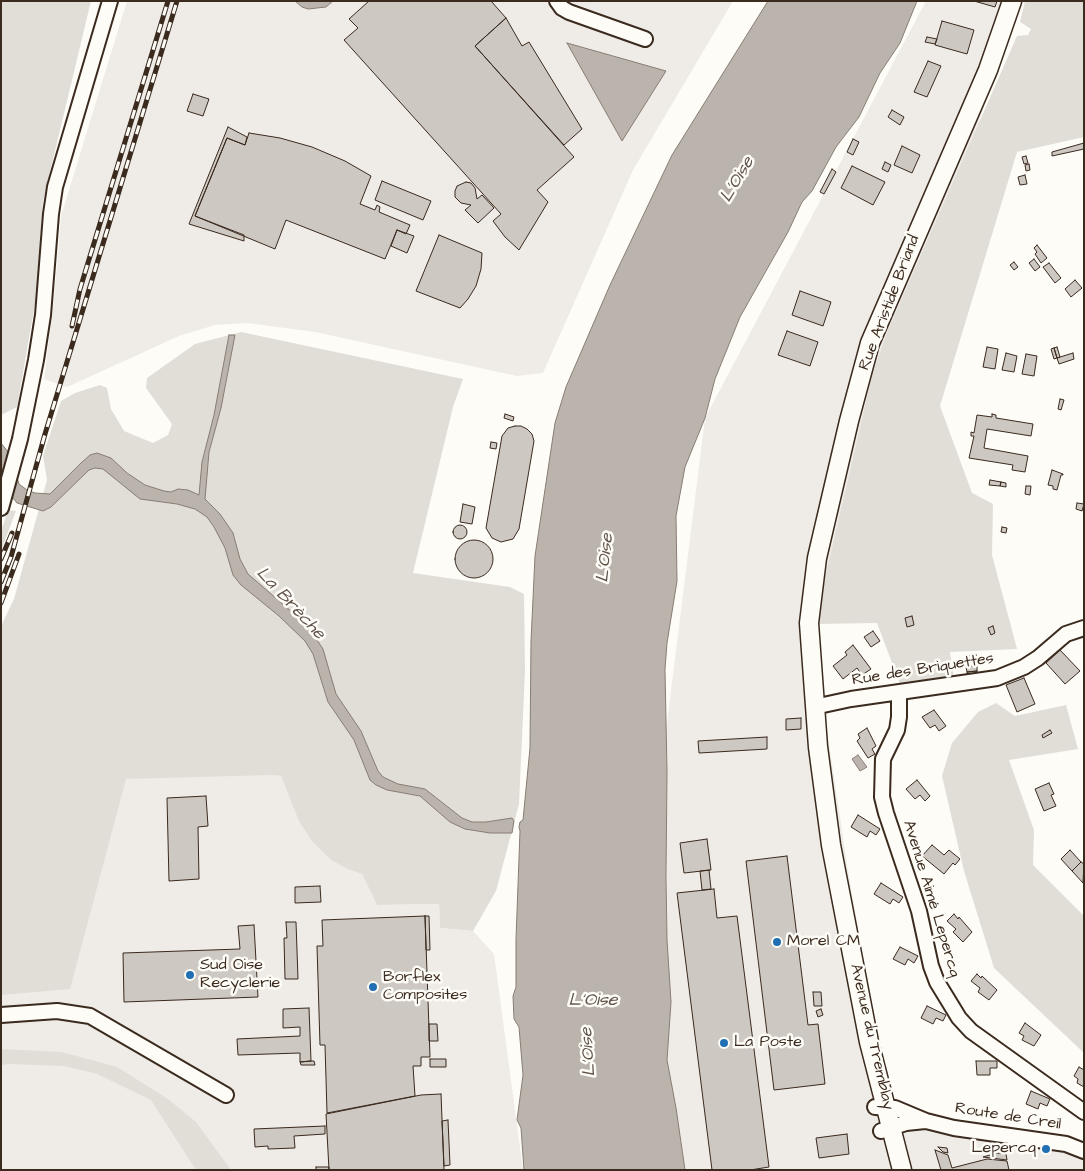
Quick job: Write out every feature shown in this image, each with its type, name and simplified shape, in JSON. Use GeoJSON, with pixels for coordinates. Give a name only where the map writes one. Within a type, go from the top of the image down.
{"type":"FeatureCollection","features":[{"type":"Feature","properties":{"kind":"main road","name":"Rue Aristide Briand"},"geometry":{"type":"LineString","coordinates":[[814,707],[809,623],[817,558],[848,421],[870,343],[988,70],[1012,1]]}},
{"type":"Feature","properties":{"kind":"main road","name":"Avenue du Tremblay"},"geometry":{"type":"LineString","coordinates":[[814,707],[831,845],[864,1019],[884,1107],[902,1170]]}},
{"type":"Feature","properties":{"kind":"main road","name":"Avenue du Tremblay"},"geometry":{"type":"LineString","coordinates":[[891,1128],[892,1170]]}},
{"type":"Feature","properties":{"kind":"street"},"geometry":{"type":"LineString","coordinates":[[2,505],[30,396],[40,334],[55,187],[110,1]]}},
{"type":"Feature","properties":{"kind":"street"},"geometry":{"type":"LineString","coordinates":[[557,1],[562,8],[569,12],[645,39]]}},
{"type":"Feature","properties":{"kind":"street","name":"Rue des Briquettes"},"geometry":{"type":"LineString","coordinates":[[814,707],[851,698],[989,680],[1006,675],[1031,663],[1066,634],[1084,628]]}},
{"type":"Feature","properties":{"kind":"street","name":"Avenue Aimé Lepercq"},"geometry":{"type":"LineString","coordinates":[[898,693],[899,717],[897,730],[882,759],[882,797],[919,911],[931,966],[937,982],[959,1018],[971,1031],[1084,1112]]}},
{"type":"Feature","properties":{"kind":"street"},"geometry":{"type":"LineString","coordinates":[[1,1015],[57,1011],[90,1016],[226,1096]]}},
{"type":"Feature","properties":{"kind":"street","name":"Route de Creil"},"geometry":{"type":"LineString","coordinates":[[884,1107],[926,1121],[973,1131],[1066,1144],[1084,1151]]}},
{"type":"Feature","properties":{"kind":"street","name":"Route de Creil"},"geometry":{"type":"LineString","coordinates":[[891,1128],[926,1121]]}},
{"type":"Feature","properties":{"kind":"shaded area"},"geometry":{"type":"Polygon","coordinates":[[[1,1],[91,1],[43,201],[36,298],[17,407],[1,415],[1,1]]]}},
{"type":"Feature","properties":{"kind":"shaded area"},"geometry":{"type":"Polygon","coordinates":[[[127,1],[733,1],[633,170],[543,373],[517,376],[315,332],[247,323],[215,325],[179,336],[67,387],[44,379],[54,300],[61,216],[127,1]]]}},
{"type":"Feature","properties":{"kind":"shaded area"},"geometry":{"type":"Polygon","coordinates":[[[926,1],[1015,1],[979,122],[816,624],[825,717],[848,871],[888,1100],[979,1126],[1084,1144],[1084,1170],[685,1170],[666,1060],[671,1002],[667,940],[666,731],[705,418],[926,1]]]}},
{"type":"Feature","properties":{"kind":"shaded area"},"geometry":{"type":"Polygon","coordinates":[[[1025,1],[1084,1],[1084,137],[1017,152],[940,406],[972,493],[993,504],[992,555],[1017,649],[950,652],[954,678],[900,684],[877,623],[816,624],[873,372],[888,330],[1017,36],[1028,35],[1031,29],[1020,22],[1025,1]]]}},
{"type":"Feature","properties":{"kind":"shaded area"},"geometry":{"type":"Polygon","coordinates":[[[241,332],[463,379],[453,407],[413,573],[510,587],[524,594],[525,671],[519,804],[496,891],[473,931],[440,928],[439,904],[377,905],[362,874],[331,860],[312,841],[299,821],[281,776],[126,779],[70,989],[1,995],[1,626],[14,599],[47,480],[43,456],[61,401],[75,393],[100,385],[107,388],[111,409],[124,431],[153,443],[168,435],[172,424],[146,388],[147,378],[195,344],[241,332]]]}},
{"type":"Feature","properties":{"kind":"shaded area"},"geometry":{"type":"Polygon","coordinates":[[[8,510],[16,511],[1,551],[1,531],[8,510]]]}},
{"type":"Feature","properties":{"kind":"shaded area"},"geometry":{"type":"Polygon","coordinates":[[[996,703],[1015,716],[1066,705],[1078,749],[1009,760],[1034,830],[1033,865],[1084,916],[1084,1053],[994,968],[964,871],[942,776],[952,743],[978,712],[996,703]]]}},
{"type":"Feature","properties":{"kind":"shaded area"},"geometry":{"type":"Polygon","coordinates":[[[1,744],[281,776],[350,870],[362,874],[377,905],[439,904],[440,928],[473,931],[494,954],[523,1170],[1,1170],[1,744]]]}},
{"type":"Feature","properties":{"kind":"shaded area"},"geometry":{"type":"Polygon","coordinates":[[[1,1049],[62,1052],[117,1067],[168,1099],[196,1122],[231,1170],[196,1170],[151,1100],[97,1074],[64,1066],[1,1065],[1,1049]]]}},
{"type":"Feature","properties":{"kind":"water"},"geometry":{"type":"Polygon","coordinates":[[[295,1],[333,1],[326,7],[308,9],[295,1]]]}},
{"type":"Feature","properties":{"kind":"water","name":"L’Oise"},"geometry":{"type":"Polygon","coordinates":[[[768,1],[917,1],[900,43],[880,73],[859,117],[836,147],[812,191],[802,202],[788,232],[740,317],[715,379],[705,418],[685,467],[676,516],[677,581],[667,643],[665,669],[667,940],[671,1002],[667,1060],[685,1170],[524,1170],[521,1128],[517,1120],[523,1075],[519,1027],[514,1019],[513,996],[516,987],[519,827],[520,822],[523,820],[530,748],[531,641],[535,556],[555,423],[566,387],[610,285],[672,155],[768,1]]]}},
{"type":"Feature","properties":{"kind":"water"},"geometry":{"type":"Polygon","coordinates":[[[567,43],[666,71],[622,141],[567,43]]]}},
{"type":"Feature","properties":{"kind":"water"},"geometry":{"type":"Polygon","coordinates":[[[229,335],[235,335],[221,408],[209,452],[205,499],[220,514],[233,533],[240,559],[248,574],[307,625],[323,649],[336,694],[361,731],[378,771],[383,777],[398,784],[425,789],[462,818],[472,822],[512,818],[514,821],[512,833],[490,833],[465,829],[450,822],[420,796],[387,790],[370,780],[354,740],[328,702],[313,654],[305,641],[279,616],[241,585],[233,575],[225,548],[207,517],[195,509],[177,504],[140,499],[103,469],[95,468],[89,470],[51,507],[43,511],[17,503],[9,493],[4,481],[1,464],[1,443],[9,453],[19,484],[35,493],[50,494],[90,455],[97,453],[111,458],[127,473],[145,485],[171,492],[178,489],[188,490],[199,495],[202,462],[214,415],[229,335]]]}},
{"type":"Feature","properties":{"kind":"water"},"geometry":{"type":"Polygon","coordinates":[[[858,755],[867,767],[860,771],[852,759],[858,755]]]}},
{"type":"Feature","properties":{"kind":"building"},"geometry":{"type":"Polygon","coordinates":[[[369,1],[491,1],[506,18],[475,46],[574,157],[537,190],[548,202],[519,250],[505,237],[493,221],[501,214],[344,40],[358,28],[349,19],[369,1]]]}},
{"type":"Feature","properties":{"kind":"building"},"geometry":{"type":"Polygon","coordinates":[[[974,1],[997,1],[995,7],[974,1]]]}},
{"type":"Feature","properties":{"kind":"building"},"geometry":{"type":"Polygon","coordinates":[[[506,18],[522,46],[529,42],[582,129],[564,145],[475,46],[506,18]]]}},
{"type":"Feature","properties":{"kind":"building"},"geometry":{"type":"Polygon","coordinates":[[[942,21],[974,30],[967,54],[935,45],[942,21]]]}},
{"type":"Feature","properties":{"kind":"building"},"geometry":{"type":"Polygon","coordinates":[[[927,37],[937,39],[935,44],[925,42],[927,37]]]}},
{"type":"Feature","properties":{"kind":"building"},"geometry":{"type":"Polygon","coordinates":[[[928,61],[941,66],[927,97],[914,92],[928,61]]]}},
{"type":"Feature","properties":{"kind":"building"},"geometry":{"type":"Polygon","coordinates":[[[193,94],[209,99],[203,116],[187,111],[193,94]]]}},
{"type":"Feature","properties":{"kind":"building"},"geometry":{"type":"Polygon","coordinates":[[[892,110],[904,117],[900,125],[888,117],[892,110]]]}},
{"type":"Feature","properties":{"kind":"building"},"geometry":{"type":"Polygon","coordinates":[[[228,127],[247,137],[245,145],[227,138],[195,216],[244,235],[244,241],[189,224],[228,127]]]}},
{"type":"Feature","properties":{"kind":"building"},"geometry":{"type":"Polygon","coordinates":[[[249,133],[280,138],[312,147],[345,161],[371,176],[360,204],[375,210],[377,205],[380,207],[379,212],[410,225],[406,234],[397,230],[385,259],[286,220],[275,249],[195,216],[227,138],[245,145],[249,133]]]}},
{"type":"Feature","properties":{"kind":"building"},"geometry":{"type":"Polygon","coordinates":[[[853,139],[859,142],[853,155],[847,152],[853,139]]]}},
{"type":"Feature","properties":{"kind":"building"},"geometry":{"type":"Polygon","coordinates":[[[1084,143],[1084,149],[1052,156],[1052,152],[1084,143]]]}},
{"type":"Feature","properties":{"kind":"building"},"geometry":{"type":"Polygon","coordinates":[[[902,146],[920,155],[912,173],[894,165],[902,146]]]}},
{"type":"Feature","properties":{"kind":"building"},"geometry":{"type":"Polygon","coordinates":[[[1026,156],[1028,163],[1024,164],[1022,157],[1026,156]]]}},
{"type":"Feature","properties":{"kind":"building"},"geometry":{"type":"Polygon","coordinates":[[[885,162],[891,165],[888,172],[882,169],[885,162]]]}},
{"type":"Feature","properties":{"kind":"building"},"geometry":{"type":"Polygon","coordinates":[[[1029,164],[1030,170],[1026,171],[1025,165],[1029,164]]]}},
{"type":"Feature","properties":{"kind":"building"},"geometry":{"type":"Polygon","coordinates":[[[852,166],[885,182],[873,205],[841,188],[852,166]]]}},
{"type":"Feature","properties":{"kind":"building"},"geometry":{"type":"Polygon","coordinates":[[[832,169],[836,172],[824,194],[820,192],[832,169]]]}},
{"type":"Feature","properties":{"kind":"building"},"geometry":{"type":"Polygon","coordinates":[[[1025,175],[1027,184],[1020,185],[1018,177],[1025,175]]]}},
{"type":"Feature","properties":{"kind":"building"},"geometry":{"type":"Polygon","coordinates":[[[382,181],[431,201],[423,220],[375,200],[382,181]]]}},
{"type":"Feature","properties":{"kind":"building"},"geometry":{"type":"Polygon","coordinates":[[[466,182],[471,183],[475,188],[477,199],[482,195],[494,208],[478,223],[465,210],[471,205],[461,203],[455,197],[457,186],[466,182]]]}},
{"type":"Feature","properties":{"kind":"building"},"geometry":{"type":"Polygon","coordinates":[[[397,230],[414,236],[407,253],[391,246],[397,230]]]}},
{"type":"Feature","properties":{"kind":"building"},"geometry":{"type":"Polygon","coordinates":[[[439,235],[482,253],[481,269],[476,286],[460,308],[416,291],[439,235]]]}},
{"type":"Feature","properties":{"kind":"building"},"geometry":{"type":"Polygon","coordinates":[[[1037,245],[1047,258],[1041,263],[1035,254],[1037,252],[1034,248],[1037,245]]]}},
{"type":"Feature","properties":{"kind":"building"},"geometry":{"type":"Polygon","coordinates":[[[1034,259],[1040,267],[1035,271],[1029,263],[1034,259]]]}},
{"type":"Feature","properties":{"kind":"building"},"geometry":{"type":"Polygon","coordinates":[[[1014,262],[1018,267],[1014,270],[1010,265],[1014,262]]]}},
{"type":"Feature","properties":{"kind":"building"},"geometry":{"type":"Polygon","coordinates":[[[1049,263],[1061,278],[1055,283],[1043,267],[1049,263]]]}},
{"type":"Feature","properties":{"kind":"building"},"geometry":{"type":"Polygon","coordinates":[[[1075,280],[1082,288],[1071,297],[1065,289],[1075,280]]]}},
{"type":"Feature","properties":{"kind":"building"},"geometry":{"type":"Polygon","coordinates":[[[800,291],[831,302],[823,326],[792,315],[800,291]]]}},
{"type":"Feature","properties":{"kind":"building"},"geometry":{"type":"Polygon","coordinates":[[[787,331],[818,342],[810,366],[778,355],[787,331]]]}},
{"type":"Feature","properties":{"kind":"building"},"geometry":{"type":"Polygon","coordinates":[[[987,347],[998,349],[995,369],[983,367],[987,347]]]}},
{"type":"Feature","properties":{"kind":"building"},"geometry":{"type":"Polygon","coordinates":[[[1057,347],[1060,357],[1057,358],[1054,348],[1057,347]]]}},
{"type":"Feature","properties":{"kind":"building"},"geometry":{"type":"Polygon","coordinates":[[[1054,348],[1057,358],[1054,359],[1051,349],[1054,348]]]}},
{"type":"Feature","properties":{"kind":"building"},"geometry":{"type":"Polygon","coordinates":[[[1006,353],[1017,356],[1014,372],[1002,370],[1006,353]]]}},
{"type":"Feature","properties":{"kind":"building"},"geometry":{"type":"Polygon","coordinates":[[[1073,353],[1074,359],[1059,364],[1057,358],[1073,353]]]}},
{"type":"Feature","properties":{"kind":"building"},"geometry":{"type":"Polygon","coordinates":[[[1026,354],[1037,356],[1034,376],[1022,374],[1026,354]]]}},
{"type":"Feature","properties":{"kind":"building"},"geometry":{"type":"Polygon","coordinates":[[[1060,399],[1064,400],[1061,410],[1058,409],[1060,399]]]}},
{"type":"Feature","properties":{"kind":"building"},"geometry":{"type":"Polygon","coordinates":[[[505,414],[514,417],[513,421],[504,418],[505,414]]]}},
{"type":"Feature","properties":{"kind":"building"},"geometry":{"type":"Polygon","coordinates":[[[992,414],[996,415],[996,418],[1033,424],[1031,436],[987,429],[984,448],[1028,456],[1025,472],[1012,470],[1013,465],[969,458],[974,436],[971,436],[971,432],[974,433],[977,415],[992,417],[992,414]]]}},
{"type":"Feature","properties":{"kind":"building"},"geometry":{"type":"Polygon","coordinates":[[[515,426],[527,429],[532,434],[534,441],[519,529],[513,539],[501,542],[492,538],[486,528],[502,436],[508,428],[515,426]]]}},
{"type":"Feature","properties":{"kind":"building"},"geometry":{"type":"Polygon","coordinates":[[[491,442],[497,443],[496,449],[490,448],[491,442]]]}},
{"type":"Feature","properties":{"kind":"building"},"geometry":{"type":"Polygon","coordinates":[[[1052,470],[1063,474],[1061,475],[1057,490],[1053,489],[1053,486],[1048,485],[1052,470]]]}},
{"type":"Feature","properties":{"kind":"building"},"geometry":{"type":"Polygon","coordinates":[[[990,480],[1001,482],[1000,486],[989,485],[990,480]]]}},
{"type":"Feature","properties":{"kind":"building"},"geometry":{"type":"Polygon","coordinates":[[[1001,482],[1006,483],[1006,487],[1000,486],[1001,482]]]}},
{"type":"Feature","properties":{"kind":"building"},"geometry":{"type":"Polygon","coordinates":[[[1026,486],[1031,486],[1030,495],[1025,494],[1026,486]]]}},
{"type":"Feature","properties":{"kind":"building"},"geometry":{"type":"Polygon","coordinates":[[[1077,503],[1084,504],[1082,511],[1076,509],[1077,503]]]}},
{"type":"Feature","properties":{"kind":"building"},"geometry":{"type":"Polygon","coordinates":[[[463,504],[475,507],[472,524],[460,522],[463,504]]]}},
{"type":"Feature","properties":{"kind":"building"},"geometry":{"type":"Polygon","coordinates":[[[460,525],[465,527],[467,532],[465,537],[460,539],[455,537],[453,532],[455,527],[460,525]]]}},
{"type":"Feature","properties":{"kind":"building"},"geometry":{"type":"Polygon","coordinates":[[[1002,527],[1007,528],[1006,533],[1001,532],[1002,527]]]}},
{"type":"Feature","properties":{"kind":"building"},"geometry":{"type":"Polygon","coordinates":[[[474,540],[488,545],[493,559],[488,573],[474,578],[460,573],[455,559],[460,545],[474,540]]]}},
{"type":"Feature","properties":{"kind":"building"},"geometry":{"type":"Polygon","coordinates":[[[912,616],[914,625],[907,627],[905,618],[912,616]]]}},
{"type":"Feature","properties":{"kind":"building"},"geometry":{"type":"Polygon","coordinates":[[[993,626],[995,633],[991,635],[988,628],[993,626]]]}},
{"type":"Feature","properties":{"kind":"building"},"geometry":{"type":"Polygon","coordinates":[[[873,631],[880,641],[871,647],[864,637],[873,631]]]}},
{"type":"Feature","properties":{"kind":"building"},"geometry":{"type":"Polygon","coordinates":[[[853,645],[871,669],[862,675],[857,668],[843,679],[833,666],[847,655],[845,652],[853,645]]]}},
{"type":"Feature","properties":{"kind":"building"},"geometry":{"type":"Polygon","coordinates":[[[1060,650],[1080,671],[1065,684],[1046,663],[1060,650]]]}},
{"type":"Feature","properties":{"kind":"building"},"geometry":{"type":"Polygon","coordinates":[[[976,655],[976,660],[966,661],[965,656],[976,655]]]}},
{"type":"Feature","properties":{"kind":"building"},"geometry":{"type":"Polygon","coordinates":[[[976,660],[977,666],[966,667],[966,661],[976,660]]]}},
{"type":"Feature","properties":{"kind":"building"},"geometry":{"type":"Polygon","coordinates":[[[977,666],[977,671],[967,672],[966,667],[977,666]]]}},
{"type":"Feature","properties":{"kind":"building"},"geometry":{"type":"Polygon","coordinates":[[[977,671],[978,677],[967,678],[967,672],[977,671]]]}},
{"type":"Feature","properties":{"kind":"building"},"geometry":{"type":"Polygon","coordinates":[[[1024,678],[1035,704],[1017,712],[1006,685],[1024,678]]]}},
{"type":"Feature","properties":{"kind":"building"},"geometry":{"type":"Polygon","coordinates":[[[934,710],[946,726],[939,731],[935,725],[930,728],[922,717],[934,710]]]}},
{"type":"Feature","properties":{"kind":"building"},"geometry":{"type":"Polygon","coordinates":[[[801,718],[801,729],[786,730],[786,719],[801,718]]]}},
{"type":"Feature","properties":{"kind":"building"},"geometry":{"type":"Polygon","coordinates":[[[867,728],[876,746],[872,749],[875,754],[868,758],[857,741],[860,738],[858,734],[867,728]]]}},
{"type":"Feature","properties":{"kind":"building"},"geometry":{"type":"Polygon","coordinates":[[[1050,730],[1052,733],[1043,738],[1042,735],[1050,730]]]}},
{"type":"Feature","properties":{"kind":"building"},"geometry":{"type":"Polygon","coordinates":[[[767,737],[767,749],[699,753],[698,741],[767,737]]]}},
{"type":"Feature","properties":{"kind":"building"},"geometry":{"type":"Polygon","coordinates":[[[917,780],[930,796],[925,801],[920,795],[915,799],[906,789],[917,780]]]}},
{"type":"Feature","properties":{"kind":"building"},"geometry":{"type":"Polygon","coordinates":[[[1049,783],[1054,794],[1051,795],[1056,806],[1044,811],[1035,789],[1049,783]]]}},
{"type":"Feature","properties":{"kind":"building"},"geometry":{"type":"Polygon","coordinates":[[[206,796],[208,826],[198,827],[199,879],[169,881],[167,798],[206,796]]]}},
{"type":"Feature","properties":{"kind":"building"},"geometry":{"type":"Polygon","coordinates":[[[858,815],[880,829],[876,835],[870,831],[867,837],[851,827],[858,815]]]}},
{"type":"Feature","properties":{"kind":"building"},"geometry":{"type":"Polygon","coordinates":[[[707,839],[711,870],[684,873],[680,843],[707,839]]]}},
{"type":"Feature","properties":{"kind":"building"},"geometry":{"type":"Polygon","coordinates":[[[932,845],[944,855],[949,850],[960,859],[955,865],[953,863],[944,874],[922,856],[932,845]]]}},
{"type":"Feature","properties":{"kind":"building"},"geometry":{"type":"Polygon","coordinates":[[[1070,850],[1081,862],[1072,871],[1061,859],[1070,850]]]}},
{"type":"Feature","properties":{"kind":"building","name":"Morel CM"},"geometry":{"type":"Polygon","coordinates":[[[787,856],[808,1025],[818,1024],[825,1084],[774,1090],[746,861],[787,856]]]}},
{"type":"Feature","properties":{"kind":"building"},"geometry":{"type":"Polygon","coordinates":[[[1081,862],[1084,864],[1083,883],[1072,871],[1081,862]]]}},
{"type":"Feature","properties":{"kind":"building"},"geometry":{"type":"Polygon","coordinates":[[[709,870],[711,889],[702,890],[700,871],[709,870]]]}},
{"type":"Feature","properties":{"kind":"building"},"geometry":{"type":"Polygon","coordinates":[[[881,883],[903,897],[899,903],[893,899],[890,904],[874,894],[881,883]]]}},
{"type":"Feature","properties":{"kind":"building"},"geometry":{"type":"Polygon","coordinates":[[[320,886],[321,902],[295,903],[295,887],[320,886]]]}},
{"type":"Feature","properties":{"kind":"building","name":"La Poste"},"geometry":{"type":"Polygon","coordinates":[[[714,889],[717,918],[737,916],[769,1167],[750,1170],[712,1170],[677,893],[714,889]]]}},
{"type":"Feature","properties":{"kind":"building"},"geometry":{"type":"Polygon","coordinates":[[[954,914],[972,932],[963,942],[953,932],[956,929],[947,921],[954,914]]]}},
{"type":"Feature","properties":{"kind":"building","name":"Borflex Composites"},"geometry":{"type":"Polygon","coordinates":[[[425,916],[430,1057],[421,1057],[421,1066],[413,1066],[415,1096],[327,1113],[325,1045],[320,1045],[317,946],[323,946],[322,920],[425,916]]]}},
{"type":"Feature","properties":{"kind":"building"},"geometry":{"type":"Polygon","coordinates":[[[425,916],[429,916],[430,950],[426,950],[425,916]]]}},
{"type":"Feature","properties":{"kind":"building"},"geometry":{"type":"Polygon","coordinates":[[[286,922],[296,922],[298,979],[285,979],[284,938],[287,938],[286,922]]]}},
{"type":"Feature","properties":{"kind":"building","name":"Sud Oise Recyclerie"},"geometry":{"type":"Polygon","coordinates":[[[254,925],[258,997],[124,1002],[123,953],[240,949],[238,926],[254,925]]]}},
{"type":"Feature","properties":{"kind":"building"},"geometry":{"type":"Polygon","coordinates":[[[900,947],[918,956],[914,963],[908,959],[905,965],[893,959],[900,947]]]}},
{"type":"Feature","properties":{"kind":"building"},"geometry":{"type":"Polygon","coordinates":[[[977,974],[981,978],[982,976],[997,990],[989,1000],[978,992],[980,988],[971,981],[977,974]]]}},
{"type":"Feature","properties":{"kind":"building"},"geometry":{"type":"Polygon","coordinates":[[[813,992],[821,992],[822,1006],[814,1006],[813,992]]]}},
{"type":"Feature","properties":{"kind":"building"},"geometry":{"type":"Polygon","coordinates":[[[927,1006],[946,1015],[943,1021],[936,1018],[933,1024],[921,1018],[927,1006]]]}},
{"type":"Feature","properties":{"kind":"building"},"geometry":{"type":"Polygon","coordinates":[[[309,1008],[311,1061],[300,1062],[300,1053],[238,1055],[237,1039],[300,1036],[300,1027],[283,1028],[283,1009],[309,1008]]]}},
{"type":"Feature","properties":{"kind":"building"},"geometry":{"type":"Polygon","coordinates":[[[821,1009],[823,1015],[818,1017],[816,1011],[821,1009]]]}},
{"type":"Feature","properties":{"kind":"building"},"geometry":{"type":"Polygon","coordinates":[[[1025,1023],[1041,1035],[1034,1046],[1022,1040],[1024,1036],[1019,1033],[1025,1023]]]}},
{"type":"Feature","properties":{"kind":"building"},"geometry":{"type":"Polygon","coordinates":[[[429,1024],[437,1024],[438,1041],[429,1041],[429,1024]]]}},
{"type":"Feature","properties":{"kind":"building"},"geometry":{"type":"Polygon","coordinates":[[[430,1059],[446,1059],[446,1067],[430,1067],[430,1059]]]}},
{"type":"Feature","properties":{"kind":"building"},"geometry":{"type":"Polygon","coordinates":[[[314,1061],[315,1065],[301,1065],[300,1062],[314,1061]]]}},
{"type":"Feature","properties":{"kind":"building"},"geometry":{"type":"Polygon","coordinates":[[[976,1061],[997,1061],[997,1068],[990,1068],[990,1075],[977,1075],[976,1061]]]}},
{"type":"Feature","properties":{"kind":"building"},"geometry":{"type":"Polygon","coordinates":[[[1079,1067],[1084,1070],[1084,1087],[1077,1083],[1078,1079],[1074,1076],[1079,1067]]]}},
{"type":"Feature","properties":{"kind":"building"},"geometry":{"type":"Polygon","coordinates":[[[1031,1091],[1050,1099],[1047,1106],[1040,1103],[1038,1109],[1026,1104],[1031,1091]]]}},
{"type":"Feature","properties":{"kind":"building"},"geometry":{"type":"Polygon","coordinates":[[[441,1094],[444,1170],[329,1170],[326,1114],[421,1095],[441,1094]]]}},
{"type":"Feature","properties":{"kind":"building"},"geometry":{"type":"Polygon","coordinates":[[[448,1120],[450,1165],[444,1166],[442,1121],[448,1120]]]}},
{"type":"Feature","properties":{"kind":"building"},"geometry":{"type":"Polygon","coordinates":[[[325,1126],[325,1134],[294,1136],[295,1148],[268,1149],[268,1146],[255,1147],[254,1129],[325,1126]]]}},
{"type":"Feature","properties":{"kind":"building"},"geometry":{"type":"Polygon","coordinates":[[[847,1134],[849,1154],[819,1158],[816,1138],[847,1134]]]}},
{"type":"Feature","properties":{"kind":"building"},"geometry":{"type":"Polygon","coordinates":[[[938,1147],[947,1148],[948,1153],[943,1152],[938,1147]]]}},
{"type":"Feature","properties":{"kind":"building"},"geometry":{"type":"Polygon","coordinates":[[[935,1150],[948,1155],[952,1168],[987,1159],[1007,1161],[1009,1170],[941,1170],[935,1150]]]}},
{"type":"Feature","properties":{"kind":"building"},"geometry":{"type":"Polygon","coordinates":[[[997,1153],[1006,1154],[1007,1160],[983,1157],[997,1153]]]}},
{"type":"Feature","properties":{"kind":"building"},"geometry":{"type":"Polygon","coordinates":[[[316,1167],[329,1167],[329,1170],[316,1170],[316,1167]]]}},
{"type":"Feature","properties":{"kind":"railway"},"geometry":{"type":"LineString","coordinates":[[72,326],[80,289],[168,1]]}},
{"type":"Feature","properties":{"kind":"railway"},"geometry":{"type":"LineString","coordinates":[[1,582],[11,557],[45,434],[177,1]]}},
{"type":"Feature","properties":{"kind":"railway"},"geometry":{"type":"LineString","coordinates":[[1,559],[12,533]]}},
{"type":"Feature","properties":{"kind":"railway"},"geometry":{"type":"LineString","coordinates":[[1,603],[19,554]]}},
{"type":"Feature","properties":{"kind":"place","name":"Morel CM"},"geometry":{"type":"Point","coordinates":[777,942]}},
{"type":"Feature","properties":{"kind":"place","name":"Sud Oise Recyclerie"},"geometry":{"type":"Point","coordinates":[190,975]}},
{"type":"Feature","properties":{"kind":"place","name":"Borflex Composites"},"geometry":{"type":"Point","coordinates":[373,987]}},
{"type":"Feature","properties":{"kind":"place","name":"La Poste"},"geometry":{"type":"Point","coordinates":[724,1043]}},
{"type":"Feature","properties":{"kind":"place","name":"Lepercq"},"geometry":{"type":"Point","coordinates":[1046,1149]}},
{"type":"Feature","properties":{"kind":"water label","name":"L'Oise"},"geometry":{"type":"Point","coordinates":[738,180]}},
{"type":"Feature","properties":{"kind":"water label","name":"L'Oise"},"geometry":{"type":"Point","coordinates":[606,558]}},
{"type":"Feature","properties":{"kind":"water label","name":"La Brèche"},"geometry":{"type":"Point","coordinates":[290,604]}},
{"type":"Feature","properties":{"kind":"water label","name":"L'Oise"},"geometry":{"type":"Point","coordinates":[589,1052]}}]}
